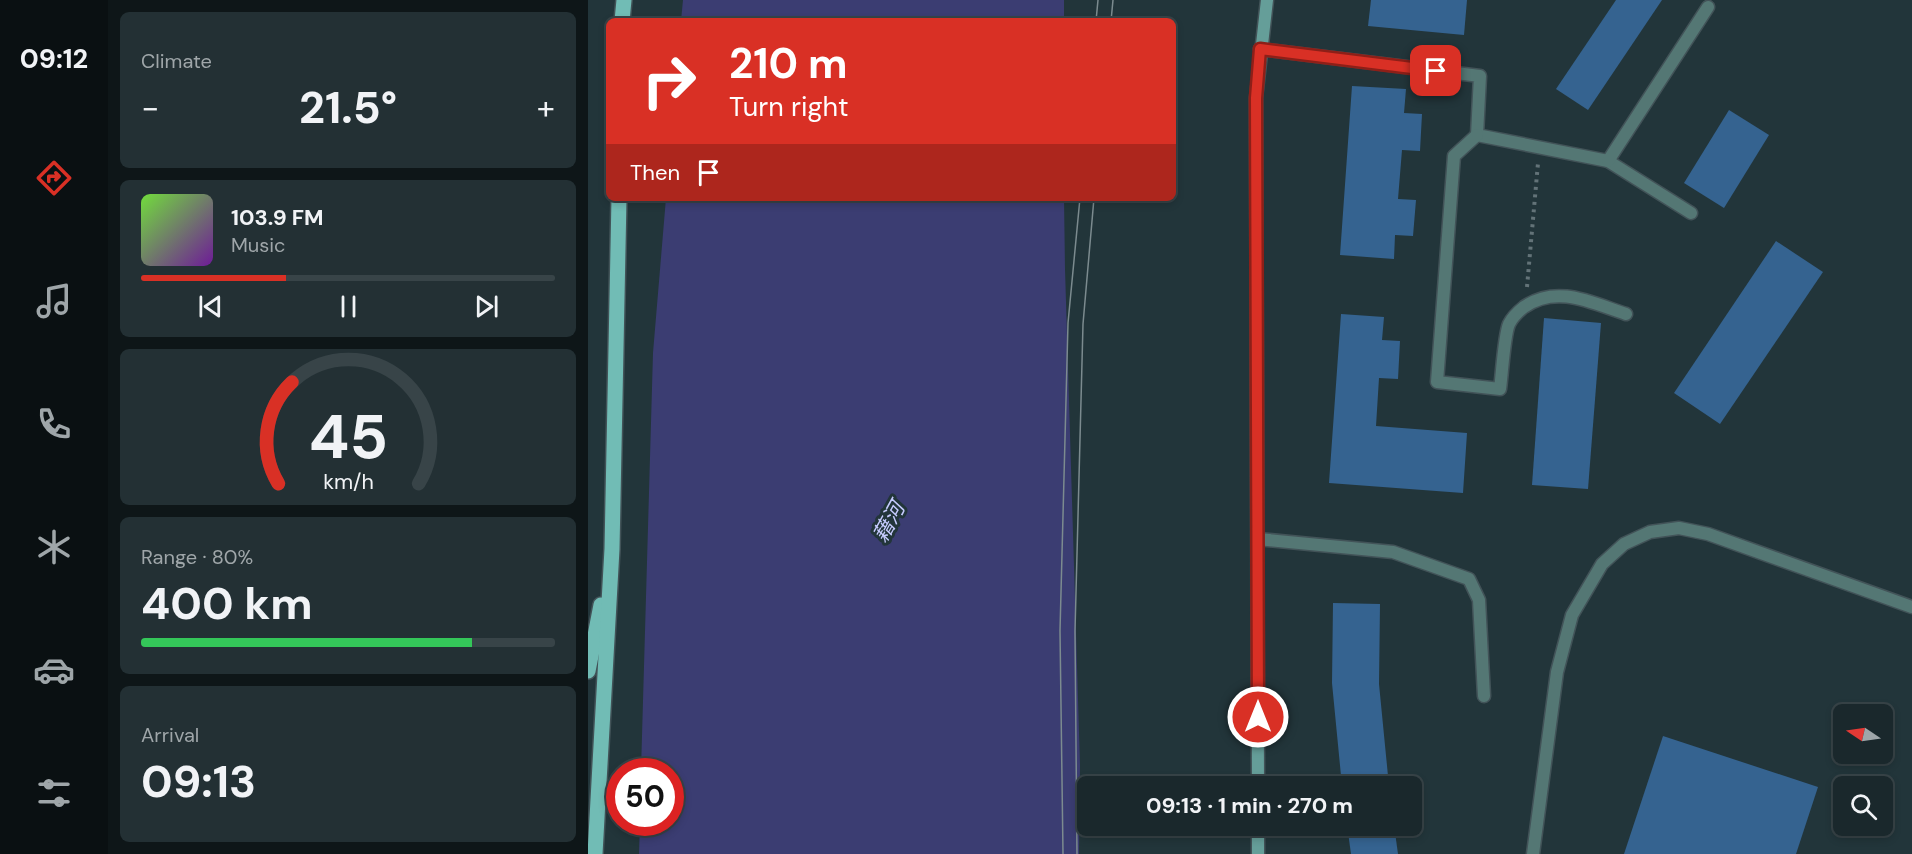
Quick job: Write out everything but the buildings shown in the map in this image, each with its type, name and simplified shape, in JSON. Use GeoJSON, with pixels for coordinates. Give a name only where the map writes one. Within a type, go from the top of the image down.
{"type":"FeatureCollection","features":[{"type":"Feature","properties":{"kind":"main road"},"geometry":{"type":"LineString","coordinates":[[622,18],[624,0]]}},
{"type":"Feature","properties":{"kind":"main road"},"geometry":{"type":"LineString","coordinates":[[1258,776],[1256,98],[1267,0]]}},
{"type":"Feature","properties":{"kind":"main road"},"geometry":{"type":"LineString","coordinates":[[595,854],[612,549],[619,201]]}},
{"type":"Feature","properties":{"kind":"main road"},"geometry":{"type":"LineString","coordinates":[[588,671],[612,549]]}},
{"type":"Feature","properties":{"kind":"main road"},"geometry":{"type":"LineString","coordinates":[[1258,836],[1258,854]]}},
{"type":"Feature","properties":{"kind":"street"},"geometry":{"type":"LineString","coordinates":[[1608,161],[1708,7]]}},
{"type":"Feature","properties":{"kind":"street"},"geometry":{"type":"LineString","coordinates":[[1260,49],[1480,76],[1477,135],[1454,156],[1437,382],[1500,389],[1509,325],[1525,306],[1548,296],[1565,295],[1626,314]]}},
{"type":"Feature","properties":{"kind":"street"},"geometry":{"type":"LineString","coordinates":[[1477,135],[1608,161],[1691,213]]}},
{"type":"Feature","properties":{"kind":"street"},"geometry":{"type":"LineString","coordinates":[[1533,854],[1557,672],[1572,615],[1602,564],[1624,544],[1650,531],[1679,528],[1708,534],[1912,607]]}},
{"type":"Feature","properties":{"kind":"street"},"geometry":{"type":"LineString","coordinates":[[1258,539],[1393,552],[1469,579],[1479,600],[1484,696]]}},
{"type":"Feature","properties":{"kind":"path"},"geometry":{"type":"LineString","coordinates":[[1525,306],[1539,147]]}},
{"type":"Feature","properties":{"kind":"water"},"geometry":{"type":"Polygon","coordinates":[[[683,0],[1064,0],[1064,18],[681,18],[683,0]]]}},
{"type":"Feature","properties":{"kind":"water","name":"藉河"},"geometry":{"type":"Polygon","coordinates":[[[666,201],[1064,201],[1080,765],[1080,776],[1077,776],[1079,854],[639,854],[640,836],[684,836],[684,758],[641,758],[653,353],[666,201]]]}},
{"type":"Feature","properties":{"kind":"tram line"},"geometry":{"type":"LineString","coordinates":[[1096,18],[1098,0]]}},
{"type":"Feature","properties":{"kind":"tram line"},"geometry":{"type":"LineString","coordinates":[[1111,18],[1113,0]]}},
{"type":"Feature","properties":{"kind":"tram line"},"geometry":{"type":"LineString","coordinates":[[1063,854],[1060,631],[1068,323],[1080,201]]}},
{"type":"Feature","properties":{"kind":"tram line"},"geometry":{"type":"LineString","coordinates":[[1077,854],[1075,631],[1083,324],[1094,201]]}},
{"type":"Feature","properties":{"kind":"route"},"geometry":{"type":"LineString","coordinates":[[1258,717],[1256,98],[1260,49],[1436,71]]}}]}
